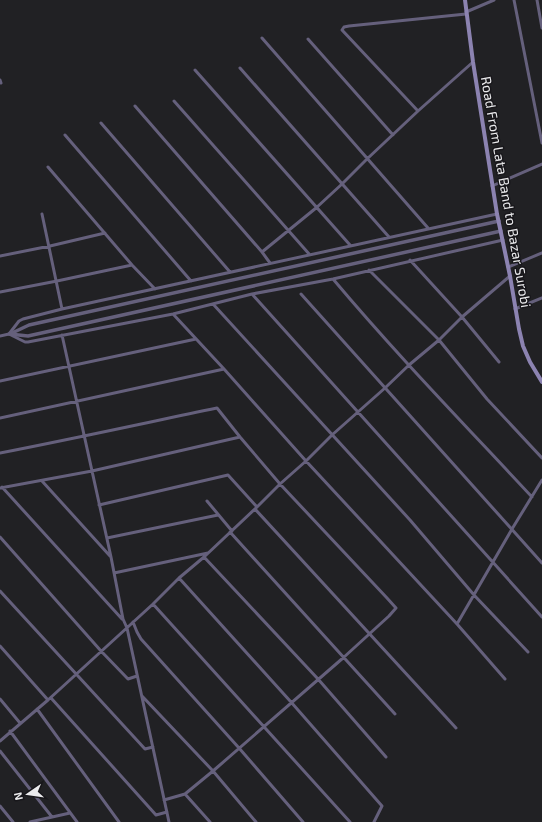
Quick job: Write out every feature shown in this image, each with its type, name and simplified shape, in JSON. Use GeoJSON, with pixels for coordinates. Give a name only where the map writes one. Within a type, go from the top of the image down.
{"type":"FeatureCollection","features":[{"type":"Feature","properties":{"kind":"main road","name":"Road From Lata Band to Bazar Surobi"},"geometry":{"type":"LineString","coordinates":[[465,0],[492,186],[522,346],[542,382]]}},
{"type":"Feature","properties":{"kind":"street"},"geometry":{"type":"LineString","coordinates":[[418,111],[342,30],[344,27],[466,13],[494,0]]}},
{"type":"Feature","properties":{"kind":"street"},"geometry":{"type":"LineString","coordinates":[[514,0],[542,143]]}},
{"type":"Feature","properties":{"kind":"street"},"geometry":{"type":"LineString","coordinates":[[537,0],[542,28]]}},
{"type":"Feature","properties":{"kind":"street"},"geometry":{"type":"LineString","coordinates":[[262,38],[428,228]]}},
{"type":"Feature","properties":{"kind":"street"},"geometry":{"type":"LineString","coordinates":[[308,39],[393,135]]}},
{"type":"Feature","properties":{"kind":"street"},"geometry":{"type":"LineString","coordinates":[[262,252],[316,208],[418,111],[473,62]]}},
{"type":"Feature","properties":{"kind":"street"},"geometry":{"type":"LineString","coordinates":[[240,68],[389,237]]}},
{"type":"Feature","properties":{"kind":"street"},"geometry":{"type":"LineString","coordinates":[[195,70],[350,246]]}},
{"type":"Feature","properties":{"kind":"street"},"geometry":{"type":"LineString","coordinates":[[174,101],[310,255]]}},
{"type":"Feature","properties":{"kind":"street"},"geometry":{"type":"LineString","coordinates":[[135,106],[270,263]]}},
{"type":"Feature","properties":{"kind":"street"},"geometry":{"type":"LineString","coordinates":[[101,123],[230,272]]}},
{"type":"Feature","properties":{"kind":"street"},"geometry":{"type":"LineString","coordinates":[[65,135],[191,281]]}},
{"type":"Feature","properties":{"kind":"street"},"geometry":{"type":"LineString","coordinates":[[492,186],[542,164]]}},
{"type":"Feature","properties":{"kind":"street"},"geometry":{"type":"LineString","coordinates":[[48,167],[132,265],[155,289]]}},
{"type":"Feature","properties":{"kind":"street"},"geometry":{"type":"LineString","coordinates":[[42,214],[50,246],[62,309]]}},
{"type":"Feature","properties":{"kind":"street"},"geometry":{"type":"LineString","coordinates":[[9,334],[23,318],[497,214]]}},
{"type":"Feature","properties":{"kind":"street"},"geometry":{"type":"LineString","coordinates":[[0,336],[9,334],[29,325],[499,221]]}},
{"type":"Feature","properties":{"kind":"street"},"geometry":{"type":"LineString","coordinates":[[9,334],[28,336],[501,231]]}},
{"type":"Feature","properties":{"kind":"street"},"geometry":{"type":"LineString","coordinates":[[0,256],[105,233]]}},
{"type":"Feature","properties":{"kind":"street"},"geometry":{"type":"LineString","coordinates":[[9,334],[28,342],[173,314],[252,294],[333,279],[410,260],[503,240]]}},
{"type":"Feature","properties":{"kind":"street"},"geometry":{"type":"LineString","coordinates":[[508,267],[542,253]]}},
{"type":"Feature","properties":{"kind":"street"},"geometry":{"type":"LineString","coordinates":[[410,260],[462,317],[499,362]]}},
{"type":"Feature","properties":{"kind":"street"},"geometry":{"type":"LineString","coordinates":[[0,292],[132,265]]}},
{"type":"Feature","properties":{"kind":"street"},"geometry":{"type":"LineString","coordinates":[[370,270],[439,340],[487,399],[542,458]]}},
{"type":"Feature","properties":{"kind":"street"},"geometry":{"type":"LineString","coordinates":[[0,741],[50,699],[179,578],[204,557],[332,435],[409,365],[439,340],[462,317],[510,276]]}},
{"type":"Feature","properties":{"kind":"street"},"geometry":{"type":"LineString","coordinates":[[333,279],[409,365],[532,497]]}},
{"type":"Feature","properties":{"kind":"street"},"geometry":{"type":"LineString","coordinates":[[252,294],[542,617]]}},
{"type":"Feature","properties":{"kind":"street"},"geometry":{"type":"LineString","coordinates":[[301,294],[542,563]]}},
{"type":"Feature","properties":{"kind":"street"},"geometry":{"type":"LineString","coordinates":[[515,309],[542,298]]}},
{"type":"Feature","properties":{"kind":"street"},"geometry":{"type":"LineString","coordinates":[[213,304],[410,520],[474,595],[528,652]]}},
{"type":"Feature","properties":{"kind":"street"},"geometry":{"type":"LineString","coordinates":[[173,314],[306,461],[458,624],[505,679]]}},
{"type":"Feature","properties":{"kind":"street"},"geometry":{"type":"LineString","coordinates":[[62,335],[107,538],[123,619],[169,822]]}},
{"type":"Feature","properties":{"kind":"street"},"geometry":{"type":"LineString","coordinates":[[0,382],[196,339]]}},
{"type":"Feature","properties":{"kind":"street"},"geometry":{"type":"LineString","coordinates":[[0,418],[224,369]]}},
{"type":"Feature","properties":{"kind":"street"},"geometry":{"type":"LineString","coordinates":[[0,453],[217,408],[280,484],[396,608],[343,658],[213,771],[185,794],[164,800]]}},
{"type":"Feature","properties":{"kind":"street"},"geometry":{"type":"LineString","coordinates":[[1,488],[92,471],[240,437]]}},
{"type":"Feature","properties":{"kind":"street"},"geometry":{"type":"LineString","coordinates":[[99,505],[228,475],[369,634],[456,728]]}},
{"type":"Feature","properties":{"kind":"street"},"geometry":{"type":"LineString","coordinates":[[458,624],[512,529],[542,480]]}},
{"type":"Feature","properties":{"kind":"street"},"geometry":{"type":"LineString","coordinates":[[42,481],[111,557]]}},
{"type":"Feature","properties":{"kind":"street"},"geometry":{"type":"LineString","coordinates":[[1,488],[123,619]]}},
{"type":"Feature","properties":{"kind":"street"},"geometry":{"type":"LineString","coordinates":[[207,501],[231,531],[343,658],[395,714]]}},
{"type":"Feature","properties":{"kind":"street"},"geometry":{"type":"LineString","coordinates":[[107,538],[218,515]]}},
{"type":"Feature","properties":{"kind":"street"},"geometry":{"type":"LineString","coordinates":[[0,537],[101,651],[128,679],[137,676]]}},
{"type":"Feature","properties":{"kind":"street"},"geometry":{"type":"LineString","coordinates":[[114,573],[208,553]]}},
{"type":"Feature","properties":{"kind":"street"},"geometry":{"type":"LineString","coordinates":[[204,557],[318,679],[386,757]]}},
{"type":"Feature","properties":{"kind":"street"},"geometry":{"type":"LineString","coordinates":[[179,578],[382,806],[374,822]]}},
{"type":"Feature","properties":{"kind":"street"},"geometry":{"type":"LineString","coordinates":[[0,591],[145,749],[153,747]]}},
{"type":"Feature","properties":{"kind":"street"},"geometry":{"type":"LineString","coordinates":[[153,604],[350,822]]}},
{"type":"Feature","properties":{"kind":"street"},"geometry":{"type":"LineString","coordinates":[[133,622],[136,632],[141,640],[303,822]]}},
{"type":"Feature","properties":{"kind":"street"},"geometry":{"type":"LineString","coordinates":[[0,646],[156,815],[167,812]]}},
{"type":"Feature","properties":{"kind":"street"},"geometry":{"type":"LineString","coordinates":[[141,695],[213,771],[256,822]]}},
{"type":"Feature","properties":{"kind":"street"},"geometry":{"type":"LineString","coordinates":[[0,700],[20,723]]}},
{"type":"Feature","properties":{"kind":"street"},"geometry":{"type":"LineString","coordinates":[[37,709],[119,822]]}},
{"type":"Feature","properties":{"kind":"street"},"geometry":{"type":"LineString","coordinates":[[10,732],[77,822]]}},
{"type":"Feature","properties":{"kind":"street"},"geometry":{"type":"LineString","coordinates":[[0,751],[52,817]]}},
{"type":"Feature","properties":{"kind":"street"},"geometry":{"type":"LineString","coordinates":[[185,794],[210,822]]}},
{"type":"Feature","properties":{"kind":"street"},"geometry":{"type":"LineString","coordinates":[[0,806],[13,822]]}},
{"type":"Feature","properties":{"kind":"street"},"geometry":{"type":"LineString","coordinates":[[30,822],[70,813]]}}]}
